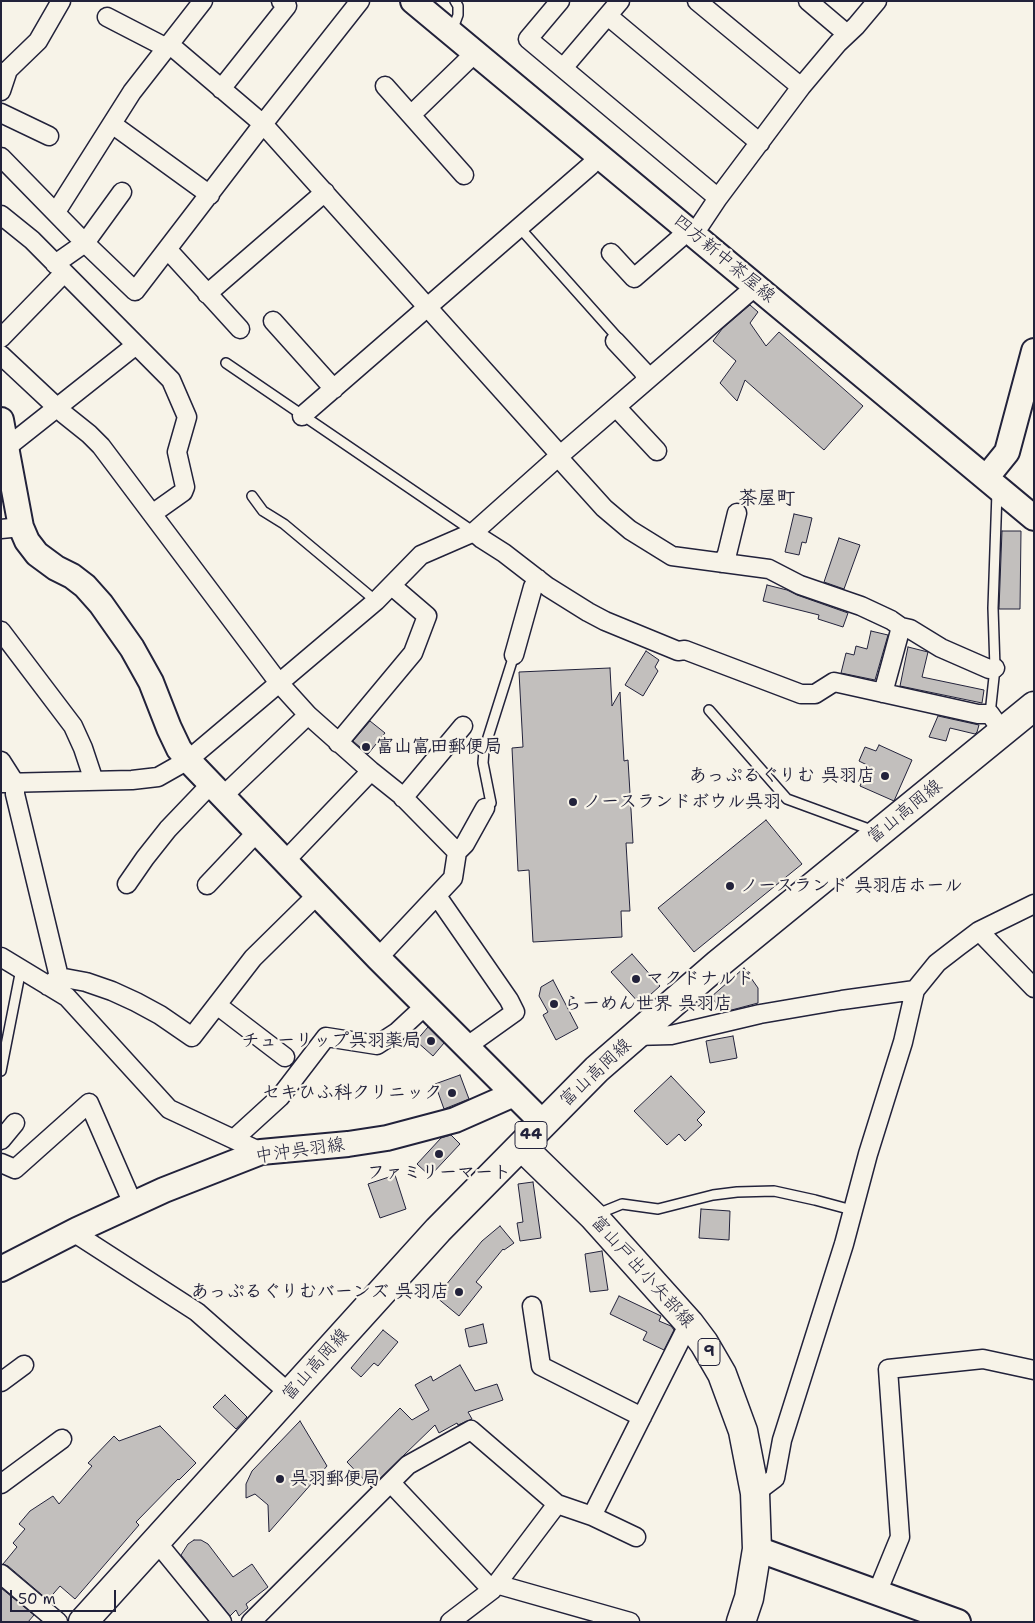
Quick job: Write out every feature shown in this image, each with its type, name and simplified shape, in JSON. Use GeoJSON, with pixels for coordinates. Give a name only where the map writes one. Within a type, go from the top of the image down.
{"type":"FeatureCollection","features":[{"type":"Feature","properties":{"kind":"main road","name":"四方新中茶屋線"},"geometry":{"type":"LineString","coordinates":[[412,1],[1034,518]]}},
{"type":"Feature","properties":{"kind":"main road"},"geometry":{"type":"LineString","coordinates":[[991,483],[1007,452],[1034,351]]}},
{"type":"Feature","properties":{"kind":"main road"},"geometry":{"type":"LineString","coordinates":[[1,420],[6,448],[8,486],[7,528],[27,541],[37,554],[85,586],[101,604],[132,648],[151,682],[169,728],[188,760],[378,958],[543,1123]]}},
{"type":"Feature","properties":{"kind":"main road","name":"富山高岡線"},"geometry":{"type":"LineString","coordinates":[[83,1622],[438,1230],[597,1069],[718,964],[879,833],[997,722],[1034,706]]}},
{"type":"Feature","properties":{"kind":"main road","name":"中沖呉羽線"},"geometry":{"type":"LineString","coordinates":[[1,1269],[73,1232],[164,1190],[261,1152],[348,1144],[387,1138],[455,1120],[514,1094]]}},
{"type":"Feature","properties":{"kind":"main road","name":"富山戸出小矢部線"},"geometry":{"type":"LineString","coordinates":[[521,1146],[593,1216],[689,1323],[722,1374],[743,1431],[755,1494],[757,1548],[749,1598],[741,1622]]}},
{"type":"Feature","properties":{"kind":"main road"},"geometry":{"type":"LineString","coordinates":[[757,1548],[958,1622]]}},
{"type":"Feature","properties":{"kind":"street"},"geometry":{"type":"LineString","coordinates":[[1,91],[8,70],[38,41],[61,1]]}},
{"type":"Feature","properties":{"kind":"street"},"geometry":{"type":"LineString","coordinates":[[56,212],[132,92],[203,1]]}},
{"type":"Feature","properties":{"kind":"street"},"geometry":{"type":"LineString","coordinates":[[221,88],[287,6],[282,1]]}},
{"type":"Feature","properties":{"kind":"street"},"geometry":{"type":"LineString","coordinates":[[1,157],[135,291],[360,1]]}},
{"type":"Feature","properties":{"kind":"street"},"geometry":{"type":"LineString","coordinates":[[560,1],[528,39],[718,198]]}},
{"type":"Feature","properties":{"kind":"street"},"geometry":{"type":"LineString","coordinates":[[563,68],[620,1]]}},
{"type":"Feature","properties":{"kind":"street"},"geometry":{"type":"LineString","coordinates":[[697,1],[801,87]]}},
{"type":"Feature","properties":{"kind":"street"},"geometry":{"type":"LineString","coordinates":[[808,1],[847,34]]}},
{"type":"Feature","properties":{"kind":"street"},"geometry":{"type":"LineString","coordinates":[[611,253],[634,278],[691,231],[801,87],[877,1]]}},
{"type":"Feature","properties":{"kind":"street"},"geometry":{"type":"LineString","coordinates":[[608,16],[760,143]]}},
{"type":"Feature","properties":{"kind":"street"},"geometry":{"type":"LineString","coordinates":[[107,17],[168,46],[263,124],[604,508],[630,530],[672,556],[769,569],[800,585],[862,606],[901,627],[910,629],[941,648],[989,669],[995,668]]}},
{"type":"Feature","properties":{"kind":"street"},"geometry":{"type":"LineString","coordinates":[[411,115],[475,53]]}},
{"type":"Feature","properties":{"kind":"street"},"geometry":{"type":"LineString","coordinates":[[385,86],[464,175]]}},
{"type":"Feature","properties":{"kind":"street"},"geometry":{"type":"LineString","coordinates":[[1,113],[50,136]]}},
{"type":"Feature","properties":{"kind":"street"},"geometry":{"type":"LineString","coordinates":[[112,124],[210,195]]}},
{"type":"Feature","properties":{"kind":"street"},"geometry":{"type":"LineString","coordinates":[[302,416],[599,156]]}},
{"type":"Feature","properties":{"kind":"street"},"geometry":{"type":"LineString","coordinates":[[1,338],[60,269],[85,243],[122,192]]}},
{"type":"Feature","properties":{"kind":"street"},"geometry":{"type":"LineString","coordinates":[[207,294],[325,192]]}},
{"type":"Feature","properties":{"kind":"street"},"geometry":{"type":"LineString","coordinates":[[1,215],[32,240],[170,380],[187,417],[177,452],[184,487],[183,492],[152,514]]}},
{"type":"Feature","properties":{"kind":"street"},"geometry":{"type":"LineString","coordinates":[[168,250],[240,329]]}},
{"type":"Feature","properties":{"kind":"street"},"geometry":{"type":"LineString","coordinates":[[8,783],[132,780],[158,777],[188,760],[376,601],[421,555],[474,532],[756,286]]}},
{"type":"Feature","properties":{"kind":"street"},"geometry":{"type":"LineString","coordinates":[[273,321],[334,389]]}},
{"type":"Feature","properties":{"kind":"street"},"geometry":{"type":"LineString","coordinates":[[615,341],[643,372],[647,380]]}},
{"type":"Feature","properties":{"kind":"street"},"geometry":{"type":"LineString","coordinates":[[6,448],[136,345]]}},
{"type":"Feature","properties":{"kind":"street"},"geometry":{"type":"LineString","coordinates":[[1,355],[57,408],[101,446],[279,683],[308,715],[403,798],[457,852]]}},
{"type":"Feature","properties":{"kind":"street"},"geometry":{"type":"LineString","coordinates":[[616,407],[657,451]]}},
{"type":"Feature","properties":{"kind":"street"},"geometry":{"type":"LineString","coordinates":[[722,563],[727,554],[737,514]]}},
{"type":"Feature","properties":{"kind":"street"},"geometry":{"type":"LineString","coordinates":[[474,532],[538,579],[588,612],[678,651],[684,650],[801,694],[815,694],[834,682],[978,714],[997,722]]}},
{"type":"Feature","properties":{"kind":"street"},"geometry":{"type":"LineString","coordinates":[[514,655],[533,587],[538,579]]}},
{"type":"Feature","properties":{"kind":"street"},"geometry":{"type":"LineString","coordinates":[[338,743],[413,653],[427,616],[392,586]]}},
{"type":"Feature","properties":{"kind":"street"},"geometry":{"type":"LineString","coordinates":[[883,693],[901,627]]}},
{"type":"Feature","properties":{"kind":"street"},"geometry":{"type":"LineString","coordinates":[[1,631],[73,726],[94,781]]}},
{"type":"Feature","properties":{"kind":"street"},"geometry":{"type":"LineString","coordinates":[[127,884],[168,829],[308,715]]}},
{"type":"Feature","properties":{"kind":"street"},"geometry":{"type":"LineString","coordinates":[[403,798],[463,726]]}},
{"type":"Feature","properties":{"kind":"street"},"geometry":{"type":"LineString","coordinates":[[1,761],[8,783],[15,794],[53,981],[169,1109],[261,1152]]}},
{"type":"Feature","properties":{"kind":"street"},"geometry":{"type":"LineString","coordinates":[[285,861],[370,771]]}},
{"type":"Feature","properties":{"kind":"street"},"geometry":{"type":"LineString","coordinates":[[378,958],[453,878],[457,852],[465,844],[485,808]]}},
{"type":"Feature","properties":{"kind":"street"},"geometry":{"type":"LineString","coordinates":[[207,885],[257,832]]}},
{"type":"Feature","properties":{"kind":"street"},"geometry":{"type":"LineString","coordinates":[[1,957],[21,970],[53,981],[86,982],[112,991],[160,1015],[192,1037],[253,958],[317,895]]}},
{"type":"Feature","properties":{"kind":"street"},"geometry":{"type":"LineString","coordinates":[[437,896],[509,1000],[515,1012],[466,1047]]}},
{"type":"Feature","properties":{"kind":"street"},"geometry":{"type":"LineString","coordinates":[[755,1494],[775,1478],[782,1440],[844,1244],[852,1210],[903,1042],[915,990],[937,963],[979,931],[1034,904]]}},
{"type":"Feature","properties":{"kind":"street"},"geometry":{"type":"LineString","coordinates":[[979,931],[1034,988]]}},
{"type":"Feature","properties":{"kind":"street"},"geometry":{"type":"LineString","coordinates":[[634,1036],[671,1035],[760,1014],[915,990]]}},
{"type":"Feature","properties":{"kind":"street"},"geometry":{"type":"LineString","coordinates":[[217,1005],[285,1057]]}},
{"type":"Feature","properties":{"kind":"street"},"geometry":{"type":"LineString","coordinates":[[234,1139],[280,1097],[326,1037],[377,1045],[397,1032],[425,1006]]}},
{"type":"Feature","properties":{"kind":"street"},"geometry":{"type":"LineString","coordinates":[[1,1162],[15,1169],[89,1103],[133,1204]]}},
{"type":"Feature","properties":{"kind":"street"},"geometry":{"type":"LineString","coordinates":[[1,1140],[15,1122]]}},
{"type":"Feature","properties":{"kind":"street"},"geometry":{"type":"LineString","coordinates":[[73,1232],[197,1312],[290,1394]]}},
{"type":"Feature","properties":{"kind":"street"},"geometry":{"type":"LineString","coordinates":[[532,1306],[541,1366],[642,1417]]}},
{"type":"Feature","properties":{"kind":"street"},"geometry":{"type":"LineString","coordinates":[[592,1516],[689,1323]]}},
{"type":"Feature","properties":{"kind":"street"},"geometry":{"type":"LineString","coordinates":[[877,1593],[900,1537],[888,1369],[983,1360],[1034,1370]]}},
{"type":"Feature","properties":{"kind":"street"},"geometry":{"type":"LineString","coordinates":[[1,1382],[24,1365]]}},
{"type":"Feature","properties":{"kind":"street"},"geometry":{"type":"LineString","coordinates":[[251,1622],[408,1465],[471,1430],[557,1504],[592,1516],[636,1537]]}},
{"type":"Feature","properties":{"kind":"street"},"geometry":{"type":"LineString","coordinates":[[1,1484],[62,1439]]}},
{"type":"Feature","properties":{"kind":"street"},"geometry":{"type":"LineString","coordinates":[[390,1483],[494,1587],[630,1622]]}},
{"type":"Feature","properties":{"kind":"street"},"geometry":{"type":"LineString","coordinates":[[450,1622],[494,1587],[557,1504]]}},
{"type":"Feature","properties":{"kind":"street"},"geometry":{"type":"LineString","coordinates":[[156,1541],[222,1622]]}},
{"type":"Feature","properties":{"kind":"street"},"geometry":{"type":"LineString","coordinates":[[1,1574],[58,1622]]}},
{"type":"Feature","properties":{"kind":"lane"},"geometry":{"type":"LineString","coordinates":[[451,34],[458,15],[458,6],[455,1]]}},
{"type":"Feature","properties":{"kind":"lane"},"geometry":{"type":"LineString","coordinates":[[519,227],[617,337],[615,341]]}},
{"type":"Feature","properties":{"kind":"lane"},"geometry":{"type":"LineString","coordinates":[[226,363],[474,532]]}},
{"type":"Feature","properties":{"kind":"lane"},"geometry":{"type":"LineString","coordinates":[[991,483],[997,722]]}},
{"type":"Feature","properties":{"kind":"lane"},"geometry":{"type":"LineString","coordinates":[[252,496],[263,511],[284,524],[376,601]]}},
{"type":"Feature","properties":{"kind":"lane"},"geometry":{"type":"LineString","coordinates":[[485,808],[491,803],[483,763],[484,750],[514,655]]}},
{"type":"Feature","properties":{"kind":"lane"},"geometry":{"type":"LineString","coordinates":[[709,710],[787,799],[879,833]]}},
{"type":"Feature","properties":{"kind":"lane"},"geometry":{"type":"LineString","coordinates":[[1,1071],[21,970]]}},
{"type":"Feature","properties":{"kind":"lane"},"geometry":{"type":"LineString","coordinates":[[593,1216],[622,1204],[658,1209],[713,1195],[774,1190],[852,1210]]}},
{"type":"Feature","properties":{"kind":"building"},"geometry":{"type":"Polygon","coordinates":[[[750,305],[758,312],[750,323],[766,346],[779,332],[863,406],[824,450],[745,380],[737,401],[720,383],[736,361],[713,341],[722,329],[750,305]]]}},
{"type":"Feature","properties":{"kind":"building"},"geometry":{"type":"Polygon","coordinates":[[[794,514],[812,518],[806,543],[802,542],[799,555],[785,552],[794,514]]]}},
{"type":"Feature","properties":{"kind":"building"},"geometry":{"type":"Polygon","coordinates":[[[1002,531],[1021,531],[1020,609],[999,609],[1002,531]]]}},
{"type":"Feature","properties":{"kind":"building"},"geometry":{"type":"Polygon","coordinates":[[[839,538],[860,545],[844,589],[824,582],[839,538]]]}},
{"type":"Feature","properties":{"kind":"building"},"geometry":{"type":"Polygon","coordinates":[[[767,585],[787,590],[848,613],[843,627],[818,619],[819,615],[763,601],[767,585]]]}},
{"type":"Feature","properties":{"kind":"building"},"geometry":{"type":"Polygon","coordinates":[[[871,631],[888,635],[875,680],[841,673],[846,653],[854,655],[856,646],[867,649],[871,631]]]}},
{"type":"Feature","properties":{"kind":"building"},"geometry":{"type":"Polygon","coordinates":[[[908,647],[928,652],[922,677],[984,690],[982,703],[900,686],[908,647]]]}},
{"type":"Feature","properties":{"kind":"building"},"geometry":{"type":"Polygon","coordinates":[[[646,651],[659,660],[655,667],[658,671],[643,696],[625,685],[646,651]]]}},
{"type":"Feature","properties":{"kind":"building","name":"ノースランドボウル呉羽"},"geometry":{"type":"Polygon","coordinates":[[[610,668],[612,706],[620,692],[624,761],[628,760],[633,843],[626,843],[630,911],[621,911],[622,937],[533,942],[529,870],[518,871],[512,748],[523,747],[519,672],[610,668]]]}},
{"type":"Feature","properties":{"kind":"building"},"geometry":{"type":"Polygon","coordinates":[[[938,716],[979,725],[977,732],[975,734],[950,728],[946,741],[929,737],[938,716]]]}},
{"type":"Feature","properties":{"kind":"building"},"geometry":{"type":"Polygon","coordinates":[[[370,721],[385,733],[368,754],[353,741],[370,721]]]}},
{"type":"Feature","properties":{"kind":"building","name":"あっぷるぐりむ 呉羽店"},"geometry":{"type":"Polygon","coordinates":[[[879,745],[912,760],[894,801],[860,786],[869,766],[859,761],[865,747],[876,751],[879,745]]]}},
{"type":"Feature","properties":{"kind":"building","name":"ノースランド 呉羽店ホール"},"geometry":{"type":"Polygon","coordinates":[[[766,820],[802,864],[694,952],[658,908],[766,820]]]}},
{"type":"Feature","properties":{"kind":"building","name":"マクドナルド"},"geometry":{"type":"Polygon","coordinates":[[[632,954],[660,986],[640,1004],[611,972],[632,954]]]}},
{"type":"Feature","properties":{"kind":"building"},"geometry":{"type":"Polygon","coordinates":[[[744,968],[758,988],[758,1003],[724,1012],[711,997],[744,968]]]}},
{"type":"Feature","properties":{"kind":"building","name":"らーめん世界 呉羽店"},"geometry":{"type":"Polygon","coordinates":[[[553,980],[578,1028],[556,1040],[543,1015],[548,1012],[539,996],[541,987],[553,980]]]}},
{"type":"Feature","properties":{"kind":"building","name":"チューリップ呉羽薬局"},"geometry":{"type":"Polygon","coordinates":[[[428,1027],[444,1043],[433,1056],[416,1041],[428,1027]]]}},
{"type":"Feature","properties":{"kind":"building"},"geometry":{"type":"Polygon","coordinates":[[[733,1036],[737,1058],[710,1063],[706,1041],[733,1036]]]}},
{"type":"Feature","properties":{"kind":"building","name":"セキひふ科クリニック"},"geometry":{"type":"Polygon","coordinates":[[[460,1075],[469,1099],[444,1109],[435,1084],[460,1075]]]}},
{"type":"Feature","properties":{"kind":"building"},"geometry":{"type":"Polygon","coordinates":[[[671,1076],[705,1112],[697,1120],[702,1125],[685,1141],[679,1134],[667,1145],[634,1111],[671,1076]]]}},
{"type":"Feature","properties":{"kind":"building","name":"ファミリーマート"},"geometry":{"type":"Polygon","coordinates":[[[451,1135],[460,1144],[430,1176],[417,1164],[441,1138],[451,1135]]]}},
{"type":"Feature","properties":{"kind":"building"},"geometry":{"type":"Polygon","coordinates":[[[395,1175],[406,1209],[380,1218],[368,1184],[395,1175]]]}},
{"type":"Feature","properties":{"kind":"building"},"geometry":{"type":"Polygon","coordinates":[[[533,1182],[541,1238],[520,1241],[517,1223],[523,1222],[518,1184],[533,1182]]]}},
{"type":"Feature","properties":{"kind":"building"},"geometry":{"type":"Polygon","coordinates":[[[701,1209],[730,1211],[729,1240],[699,1238],[701,1209]]]}},
{"type":"Feature","properties":{"kind":"building"},"geometry":{"type":"Polygon","coordinates":[[[500,1226],[514,1243],[503,1249],[476,1282],[482,1287],[459,1316],[436,1297],[482,1241],[500,1226]]]}},
{"type":"Feature","properties":{"kind":"building"},"geometry":{"type":"Polygon","coordinates":[[[602,1251],[608,1290],[590,1292],[585,1254],[602,1251]]]}},
{"type":"Feature","properties":{"kind":"building"},"geometry":{"type":"Polygon","coordinates":[[[619,1296],[661,1316],[659,1321],[671,1326],[674,1330],[664,1350],[643,1340],[647,1332],[610,1314],[619,1296]]]}},
{"type":"Feature","properties":{"kind":"building"},"geometry":{"type":"Polygon","coordinates":[[[483,1324],[487,1343],[469,1347],[465,1329],[483,1324]]]}},
{"type":"Feature","properties":{"kind":"building"},"geometry":{"type":"Polygon","coordinates":[[[383,1330],[398,1342],[378,1366],[374,1363],[361,1377],[351,1368],[383,1330]]]}},
{"type":"Feature","properties":{"kind":"building"},"geometry":{"type":"Polygon","coordinates":[[[460,1365],[475,1391],[497,1384],[503,1400],[468,1412],[472,1419],[458,1425],[457,1423],[439,1433],[435,1425],[371,1487],[347,1462],[400,1408],[412,1420],[429,1410],[415,1385],[431,1376],[433,1381],[460,1365]]]}},
{"type":"Feature","properties":{"kind":"building"},"geometry":{"type":"Polygon","coordinates":[[[225,1395],[247,1417],[236,1429],[213,1407],[225,1395]]]}},
{"type":"Feature","properties":{"kind":"building"},"geometry":{"type":"Polygon","coordinates":[[[300,1421],[327,1466],[269,1532],[268,1505],[255,1494],[246,1498],[246,1484],[252,1471],[300,1421]]]}},
{"type":"Feature","properties":{"kind":"building"},"geometry":{"type":"Polygon","coordinates":[[[160,1426],[196,1463],[136,1522],[139,1525],[75,1599],[60,1586],[48,1600],[8,1566],[3,1564],[17,1547],[13,1543],[25,1529],[19,1524],[30,1511],[53,1496],[59,1504],[92,1466],[88,1463],[114,1436],[119,1441],[160,1426]]]}},
{"type":"Feature","properties":{"kind":"building"},"geometry":{"type":"Polygon","coordinates":[[[194,1540],[201,1540],[208,1544],[233,1577],[252,1564],[268,1587],[246,1604],[248,1608],[239,1616],[236,1610],[230,1616],[181,1555],[188,1544],[194,1540]]]}},
{"type":"Feature","properties":{"kind":"building"},"geometry":{"type":"Polygon","coordinates":[[[1,1588],[34,1615],[28,1622],[1,1622],[1,1588]]]}},
{"type":"Feature","properties":{"kind":"place","name":"富山富田郵便局"},"geometry":{"type":"Point","coordinates":[366,747]}},
{"type":"Feature","properties":{"kind":"place","name":"あっぷるぐりむ 呉羽店"},"geometry":{"type":"Point","coordinates":[885,776]}},
{"type":"Feature","properties":{"kind":"place","name":"ノースランドボウル呉羽"},"geometry":{"type":"Point","coordinates":[573,802]}},
{"type":"Feature","properties":{"kind":"place","name":"ノースランド 呉羽店ホール"},"geometry":{"type":"Point","coordinates":[730,886]}},
{"type":"Feature","properties":{"kind":"place","name":"マクドナルド"},"geometry":{"type":"Point","coordinates":[636,979]}},
{"type":"Feature","properties":{"kind":"place","name":"らーめん世界 呉羽店"},"geometry":{"type":"Point","coordinates":[554,1004]}},
{"type":"Feature","properties":{"kind":"place","name":"チューリップ呉羽薬局"},"geometry":{"type":"Point","coordinates":[431,1041]}},
{"type":"Feature","properties":{"kind":"place","name":"セキひふ科クリニック"},"geometry":{"type":"Point","coordinates":[452,1093]}},
{"type":"Feature","properties":{"kind":"place","name":"ファミリーマート"},"geometry":{"type":"Point","coordinates":[439,1154]}},
{"type":"Feature","properties":{"kind":"place","name":"あっぷるぐりむバーンズ 呉羽店"},"geometry":{"type":"Point","coordinates":[459,1292]}},
{"type":"Feature","properties":{"kind":"place","name":"呉羽郵便局"},"geometry":{"type":"Point","coordinates":[280,1479]}},
{"type":"Feature","properties":{"kind":"district","name":"茶屋町"},"geometry":{"type":"Point","coordinates":[767,499]}}]}
